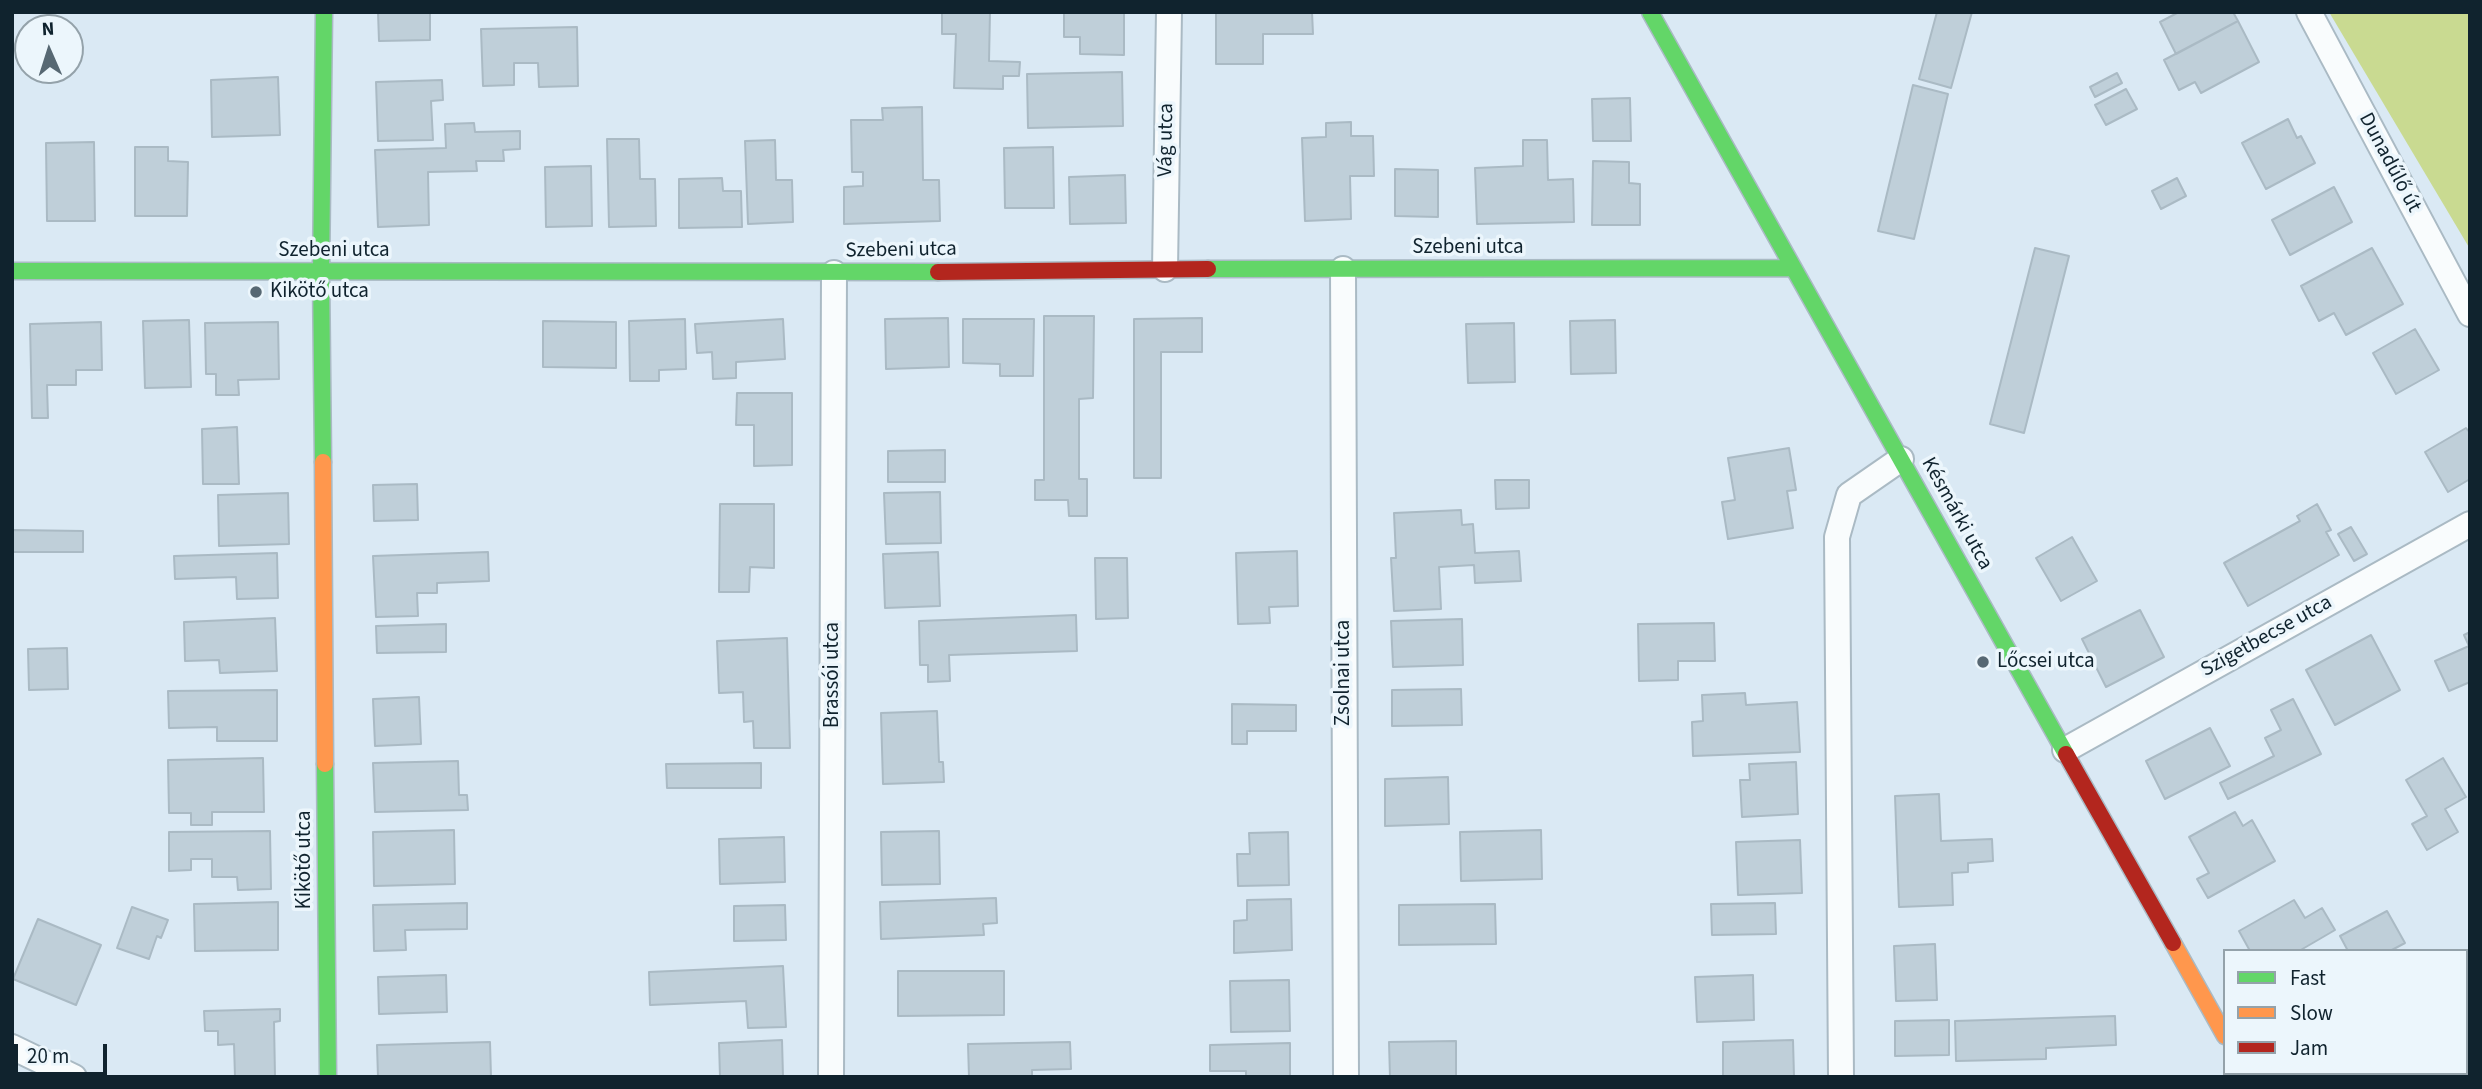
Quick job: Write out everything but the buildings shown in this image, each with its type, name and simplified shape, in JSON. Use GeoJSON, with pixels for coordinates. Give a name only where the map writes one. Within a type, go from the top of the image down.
{"type":"FeatureCollection","features":[{"type":"Feature","properties":{"kind":"street","name":"Kikötő utca"},"geometry":{"type":"LineString","coordinates":[[324,12],[321,272],[328,1077]]}},
{"type":"Feature","properties":{"kind":"street","name":"Vág utca"},"geometry":{"type":"LineString","coordinates":[[1165,269],[1169,12]]}},
{"type":"Feature","properties":{"kind":"street","name":"Késmárki utca"},"geometry":{"type":"LineString","coordinates":[[1650,12],[1790,268],[1901,459],[2223,1032]]}},
{"type":"Feature","properties":{"kind":"street","name":"Dunadűlő út"},"geometry":{"type":"LineString","coordinates":[[2309,12],[2470,314]]}},
{"type":"Feature","properties":{"kind":"street","name":"Szebeni utca"},"geometry":{"type":"LineString","coordinates":[[12,271],[834,273],[1165,269],[1790,268]]}},
{"type":"Feature","properties":{"kind":"street","name":"Zsolnai utca"},"geometry":{"type":"LineString","coordinates":[[1343,269],[1346,1077]]}},
{"type":"Feature","properties":{"kind":"street","name":"Brassói utca"},"geometry":{"type":"LineString","coordinates":[[831,1077],[834,273]]}},
{"type":"Feature","properties":{"kind":"street"},"geometry":{"type":"LineString","coordinates":[[1841,1077],[1837,537],[1849,495],[1901,459]]}},
{"type":"Feature","properties":{"kind":"street","name":"Szigetbecse utca"},"geometry":{"type":"LineString","coordinates":[[2065,750],[2470,524]]}},
{"type":"Feature","properties":{"kind":"street"},"geometry":{"type":"LineString","coordinates":[[12,1047],[74,1077]]}},
{"type":"Feature","properties":{"kind":"green space"},"geometry":{"type":"Polygon","coordinates":[[[2329,12],[2470,12],[2470,249],[2329,12]]]}},
{"type":"Feature","properties":{"kind":"traffic: fast"},"geometry":{"type":"LineString","coordinates":[[323,462],[321,272],[324,12]]}},
{"type":"Feature","properties":{"kind":"traffic: fast"},"geometry":{"type":"LineString","coordinates":[[1650,12],[2066,754]]}},
{"type":"Feature","properties":{"kind":"traffic: fast"},"geometry":{"type":"LineString","coordinates":[[1208,269],[1790,268]]}},
{"type":"Feature","properties":{"kind":"traffic: fast"},"geometry":{"type":"LineString","coordinates":[[12,271],[938,272]]}},
{"type":"Feature","properties":{"kind":"traffic: fast"},"geometry":{"type":"LineString","coordinates":[[325,764],[328,1077]]}},
{"type":"Feature","properties":{"kind":"traffic: slow"},"geometry":{"type":"LineString","coordinates":[[323,462],[325,764]]}},
{"type":"Feature","properties":{"kind":"traffic: slow"},"geometry":{"type":"LineString","coordinates":[[2173,943],[2223,1032]]}},
{"type":"Feature","properties":{"kind":"traffic: jam"},"geometry":{"type":"LineString","coordinates":[[938,272],[1208,269]]}},
{"type":"Feature","properties":{"kind":"traffic: jam"},"geometry":{"type":"LineString","coordinates":[[2066,754],[2173,943]]}},
{"type":"Feature","properties":{"kind":"place","name":"Kikötő utca"},"geometry":{"type":"Point","coordinates":[256,292]}},
{"type":"Feature","properties":{"kind":"place","name":"Lőcsei utca"},"geometry":{"type":"Point","coordinates":[1983,662]}}]}
